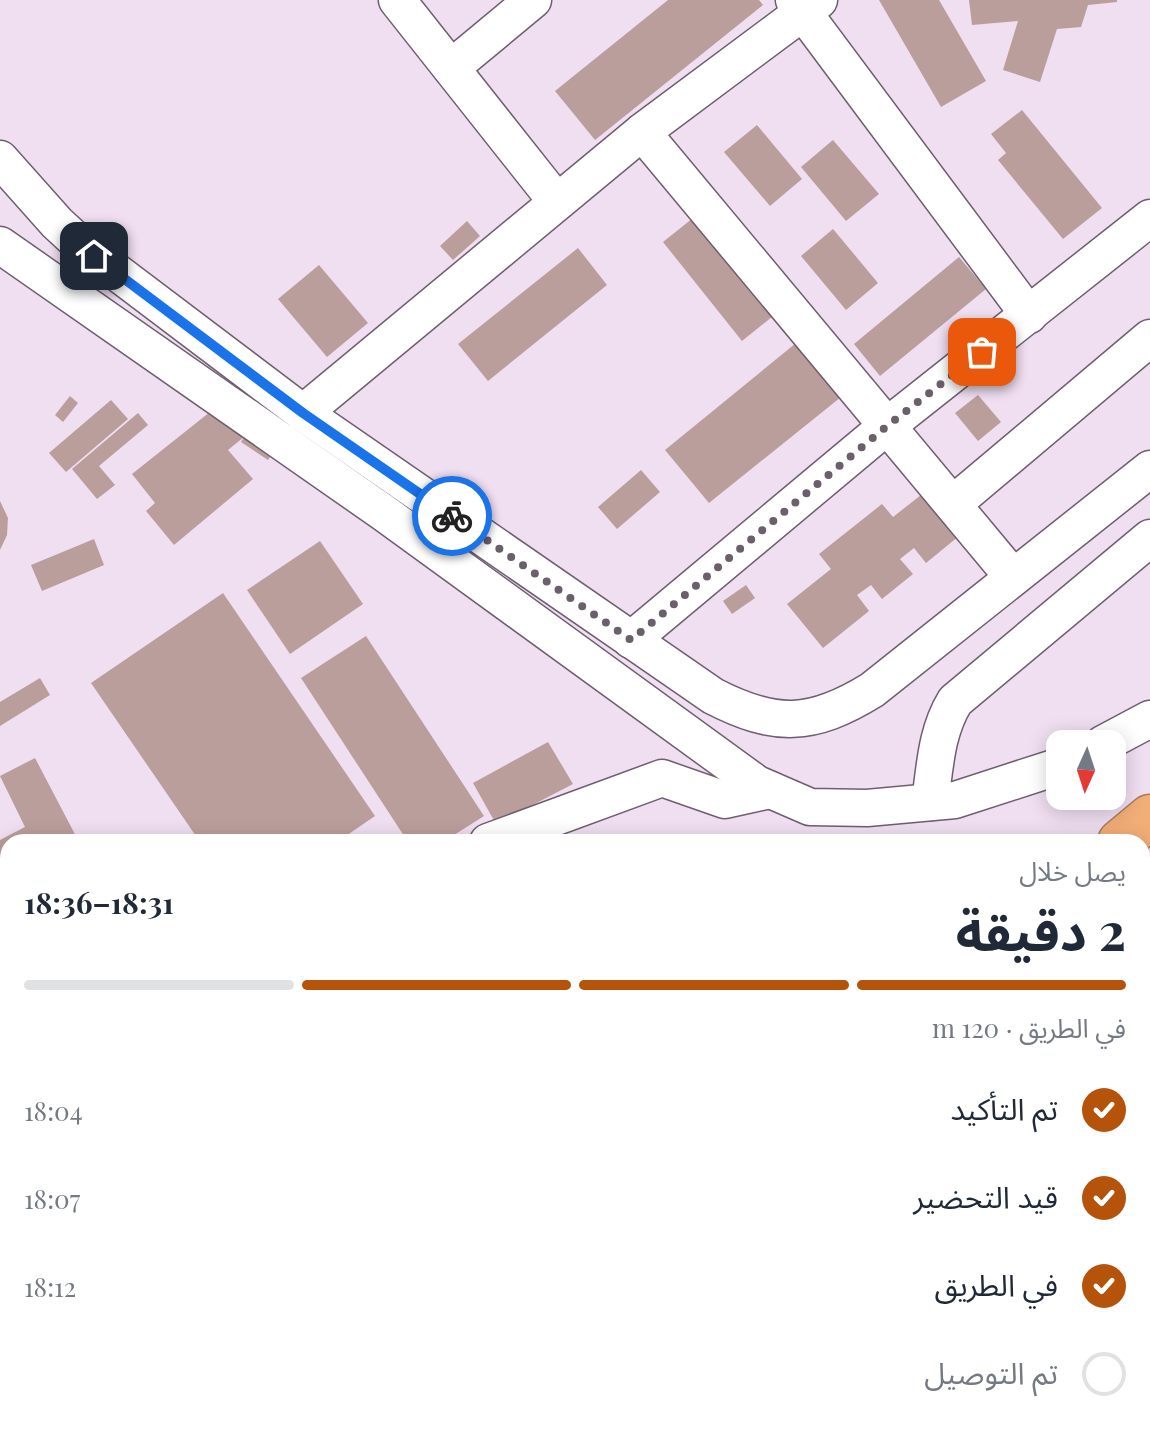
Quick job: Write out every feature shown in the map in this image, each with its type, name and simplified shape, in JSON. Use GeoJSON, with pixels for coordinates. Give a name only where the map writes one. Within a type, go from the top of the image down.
{"type":"FeatureCollection","features":[{"type":"Feature","properties":{"kind":"highway"},"geometry":{"type":"LineString","coordinates":[[1130,834],[1150,817]]}},
{"type":"Feature","properties":{"kind":"street"},"geometry":{"type":"LineString","coordinates":[[397,0],[557,202]]}},
{"type":"Feature","properties":{"kind":"street"},"geometry":{"type":"LineString","coordinates":[[451,68],[533,0]]}},
{"type":"Feature","properties":{"kind":"street"},"geometry":{"type":"LineString","coordinates":[[303,413],[642,132],[806,4],[1029,315]]}},
{"type":"Feature","properties":{"kind":"street"},"geometry":{"type":"LineString","coordinates":[[642,132],[1013,577]]}},
{"type":"Feature","properties":{"kind":"street"},"geometry":{"type":"LineString","coordinates":[[0,159],[57,223],[82,246],[303,413],[713,696],[743,712],[776,719],[810,718],[843,708],[872,690],[1150,469]]}},
{"type":"Feature","properties":{"kind":"street"},"geometry":{"type":"LineString","coordinates":[[631,640],[887,426],[1150,218]]}},
{"type":"Feature","properties":{"kind":"street"},"geometry":{"type":"LineString","coordinates":[[0,245],[384,513],[757,784],[810,807],[867,808],[955,800],[1046,771]]}},
{"type":"Feature","properties":{"kind":"street"},"geometry":{"type":"LineString","coordinates":[[953,504],[1150,338]]}},
{"type":"Feature","properties":{"kind":"street"},"geometry":{"type":"LineString","coordinates":[[930,802],[940,734],[945,717],[955,701],[1150,538]]}},
{"type":"Feature","properties":{"kind":"street"},"geometry":{"type":"LineString","coordinates":[[1126,732],[1150,719]]}},
{"type":"Feature","properties":{"kind":"street"},"geometry":{"type":"LineString","coordinates":[[510,834],[662,778],[725,800],[770,790]]}},
{"type":"Feature","properties":{"kind":"building"},"geometry":{"type":"Polygon","coordinates":[[[668,0],[759,0],[763,5],[595,140],[555,91],[668,0]]]}},
{"type":"Feature","properties":{"kind":"building"},"geometry":{"type":"Polygon","coordinates":[[[879,0],[939,0],[986,81],[941,107],[879,0]]]}},
{"type":"Feature","properties":{"kind":"building"},"geometry":{"type":"Polygon","coordinates":[[[969,0],[1117,2],[1088,5],[1081,27],[1057,29],[1040,82],[1003,70],[1018,21],[972,25],[969,0]]]}},
{"type":"Feature","properties":{"kind":"building"},"geometry":{"type":"Polygon","coordinates":[[[1022,110],[1102,208],[1063,239],[998,160],[1006,153],[991,134],[1022,110]]]}},
{"type":"Feature","properties":{"kind":"building"},"geometry":{"type":"Polygon","coordinates":[[[757,125],[802,179],[770,206],[724,152],[757,125]]]}},
{"type":"Feature","properties":{"kind":"building"},"geometry":{"type":"Polygon","coordinates":[[[833,140],[879,194],[846,221],[801,167],[833,140]]]}},
{"type":"Feature","properties":{"kind":"building"},"geometry":{"type":"Polygon","coordinates":[[[698,214],[778,312],[742,341],[663,242],[698,214]]]}},
{"type":"Feature","properties":{"kind":"building"},"geometry":{"type":"Polygon","coordinates":[[[467,221],[480,236],[453,260],[440,246],[467,221]]]}},
{"type":"Feature","properties":{"kind":"building"},"geometry":{"type":"Polygon","coordinates":[[[833,229],[878,283],[846,310],[801,256],[833,229]]]}},
{"type":"Feature","properties":{"kind":"building"},"geometry":{"type":"Polygon","coordinates":[[[578,248],[607,285],[488,381],[458,344],[578,248]]]}},
{"type":"Feature","properties":{"kind":"building"},"geometry":{"type":"Polygon","coordinates":[[[959,257],[986,289],[880,376],[854,344],[959,257]]]}},
{"type":"Feature","properties":{"kind":"building"},"geometry":{"type":"Polygon","coordinates":[[[319,265],[368,323],[327,357],[278,299],[319,265]]]}},
{"type":"Feature","properties":{"kind":"building"},"geometry":{"type":"Polygon","coordinates":[[[801,339],[846,393],[709,503],[665,450],[801,339]]]}},
{"type":"Feature","properties":{"kind":"building"},"geometry":{"type":"Polygon","coordinates":[[[978,395],[1001,422],[978,441],[955,413],[978,395]]]}},
{"type":"Feature","properties":{"kind":"building"},"geometry":{"type":"Polygon","coordinates":[[[70,396],[78,403],[63,422],[55,415],[70,396]]]}},
{"type":"Feature","properties":{"kind":"building"},"geometry":{"type":"Polygon","coordinates":[[[111,400],[128,419],[66,472],[49,453],[111,400]]]}},
{"type":"Feature","properties":{"kind":"building"},"geometry":{"type":"Polygon","coordinates":[[[220,404],[275,449],[268,460],[241,442],[244,437],[228,450],[253,479],[174,545],[146,511],[155,503],[132,474],[220,404]]]}},
{"type":"Feature","properties":{"kind":"building"},"geometry":{"type":"Polygon","coordinates":[[[138,413],[148,425],[99,466],[115,485],[97,499],[72,469],[138,413]]]}},
{"type":"Feature","properties":{"kind":"building"},"geometry":{"type":"Polygon","coordinates":[[[641,470],[660,492],[617,529],[598,507],[641,470]]]}},
{"type":"Feature","properties":{"kind":"building"},"geometry":{"type":"Polygon","coordinates":[[[935,484],[970,527],[926,563],[914,548],[900,559],[913,574],[882,599],[871,585],[857,595],[869,611],[823,648],[787,604],[831,569],[819,554],[882,504],[893,517],[935,484]]]}},
{"type":"Feature","properties":{"kind":"building"},"geometry":{"type":"Polygon","coordinates":[[[0,501],[8,518],[7,535],[0,550],[0,501]]]}},
{"type":"Feature","properties":{"kind":"building"},"geometry":{"type":"Polygon","coordinates":[[[94,539],[104,565],[42,591],[31,565],[94,539]]]}},
{"type":"Feature","properties":{"kind":"building"},"geometry":{"type":"Polygon","coordinates":[[[320,541],[363,604],[290,654],[247,590],[320,541]]]}},
{"type":"Feature","properties":{"kind":"building"},"geometry":{"type":"Polygon","coordinates":[[[746,585],[755,598],[732,614],[723,601],[746,585]]]}},
{"type":"Feature","properties":{"kind":"building"},"geometry":{"type":"Polygon","coordinates":[[[223,593],[375,816],[349,834],[195,834],[91,683],[223,593]]]}},
{"type":"Feature","properties":{"kind":"building"},"geometry":{"type":"Polygon","coordinates":[[[366,636],[484,816],[456,834],[403,834],[301,678],[366,636]]]}},
{"type":"Feature","properties":{"kind":"building"},"geometry":{"type":"Polygon","coordinates":[[[40,678],[50,695],[0,726],[0,702],[40,678]]]}},
{"type":"Feature","properties":{"kind":"building"},"geometry":{"type":"Polygon","coordinates":[[[548,742],[573,784],[496,824],[473,783],[548,742]]]}},
{"type":"Feature","properties":{"kind":"building"},"geometry":{"type":"Polygon","coordinates":[[[35,758],[75,834],[12,834],[25,827],[0,776],[35,758]]]}},
{"type":"Feature","properties":{"kind":"way so far"},"geometry":{"type":"LineString","coordinates":[[452,516],[631,640],[887,426],[982,352]]}},
{"type":"Feature","properties":{"kind":"route"},"geometry":{"type":"LineString","coordinates":[[94,256],[303,413],[452,516]]}}]}
